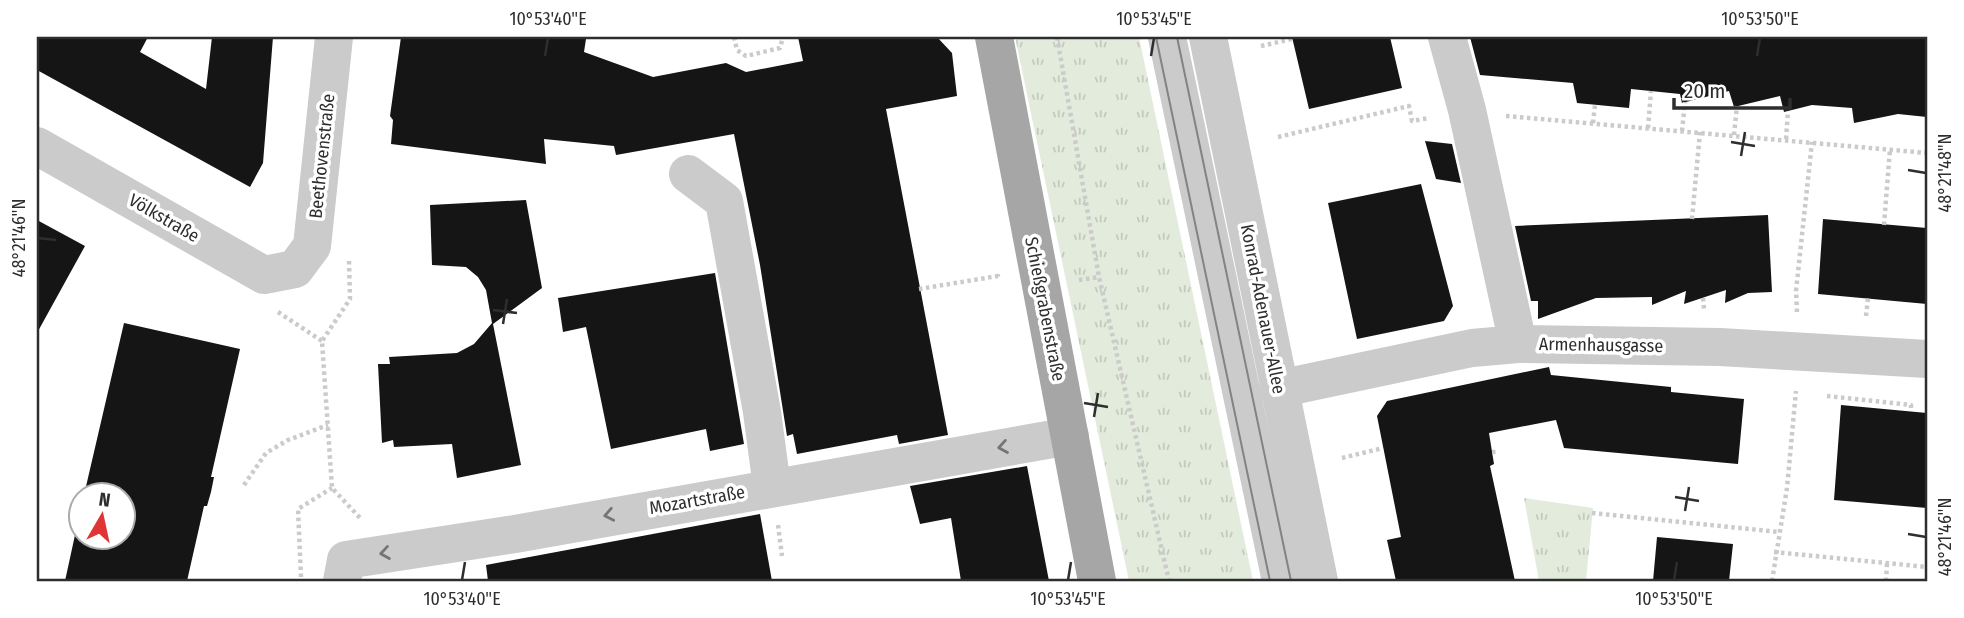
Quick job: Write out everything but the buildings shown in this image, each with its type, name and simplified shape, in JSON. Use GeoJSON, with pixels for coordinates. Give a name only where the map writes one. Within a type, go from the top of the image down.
{"type":"FeatureCollection","features":[{"type":"Feature","properties":{"kind":"main road","name":"Schießgrabenstraße"},"geometry":{"type":"LineString","coordinates":[[994,37],[1097,581]]}},
{"type":"Feature","properties":{"kind":"street","name":"Beethovenstraße"},"geometry":{"type":"LineString","coordinates":[[295,269],[312,246],[334,37]]}},
{"type":"Feature","properties":{"kind":"street"},"geometry":{"type":"LineString","coordinates":[[1167,37],[1281,581]]}},
{"type":"Feature","properties":{"kind":"street","name":"Konrad-Adenauer-Allee"},"geometry":{"type":"LineString","coordinates":[[1208,37],[1319,581]]}},
{"type":"Feature","properties":{"kind":"street"},"geometry":{"type":"LineString","coordinates":[[1447,37],[1467,110],[1518,344]]}},
{"type":"Feature","properties":{"kind":"street","name":"Völkstraße"},"geometry":{"type":"LineString","coordinates":[[37,146],[264,275],[295,269]]}},
{"type":"Feature","properties":{"kind":"street"},"geometry":{"type":"LineString","coordinates":[[688,174],[724,201],[762,412],[772,487]]}},
{"type":"Feature","properties":{"kind":"street","name":"Armenhausgasse"},"geometry":{"type":"LineString","coordinates":[[1278,389],[1472,348],[1518,344],[1720,347],[1927,359]]}},
{"type":"Feature","properties":{"kind":"street","name":"Mozartstraße"},"geometry":{"type":"LineString","coordinates":[[342,581],[346,560],[515,534],[1070,436]]}},
{"type":"Feature","properties":{"kind":"path"},"geometry":{"type":"LineString","coordinates":[[734,37],[737,50],[746,57],[780,48],[783,37]]}},
{"type":"Feature","properties":{"kind":"path"},"geometry":{"type":"LineString","coordinates":[[1057,37],[1099,277],[1169,581]]}},
{"type":"Feature","properties":{"kind":"path"},"geometry":{"type":"LineString","coordinates":[[1261,46],[1292,40]]}},
{"type":"Feature","properties":{"kind":"path"},"geometry":{"type":"LineString","coordinates":[[1648,128],[1651,91]]}},
{"type":"Feature","properties":{"kind":"path"},"geometry":{"type":"LineString","coordinates":[[1682,131],[1685,102]]}},
{"type":"Feature","properties":{"kind":"path"},"geometry":{"type":"LineString","coordinates":[[1592,123],[1595,104]]}},
{"type":"Feature","properties":{"kind":"path"},"geometry":{"type":"LineString","coordinates":[[1278,137],[1409,106],[1412,121],[1467,110],[1927,153]]}},
{"type":"Feature","properties":{"kind":"path"},"geometry":{"type":"LineString","coordinates":[[1734,135],[1737,106]]}},
{"type":"Feature","properties":{"kind":"path"},"geometry":{"type":"LineString","coordinates":[[1786,139],[1788,111]]}},
{"type":"Feature","properties":{"kind":"path"},"geometry":{"type":"LineString","coordinates":[[1692,219],[1700,132]]}},
{"type":"Feature","properties":{"kind":"path"},"geometry":{"type":"LineString","coordinates":[[1797,314],[1796,291],[1812,142]]}},
{"type":"Feature","properties":{"kind":"path"},"geometry":{"type":"LineString","coordinates":[[1884,225],[1890,149]]}},
{"type":"Feature","properties":{"kind":"path"},"geometry":{"type":"LineString","coordinates":[[349,253],[350,299],[322,341],[332,488],[361,519],[374,520]]}},
{"type":"Feature","properties":{"kind":"path"},"geometry":{"type":"LineString","coordinates":[[919,289],[998,276],[1001,295],[1041,287]]}},
{"type":"Feature","properties":{"kind":"path"},"geometry":{"type":"LineString","coordinates":[[1083,279],[1099,277]]}},
{"type":"Feature","properties":{"kind":"path"},"geometry":{"type":"LineString","coordinates":[[1866,321],[1868,298]]}},
{"type":"Feature","properties":{"kind":"path"},"geometry":{"type":"LineString","coordinates":[[1772,581],[1774,552],[1787,488],[1796,381]]}},
{"type":"Feature","properties":{"kind":"path"},"geometry":{"type":"LineString","coordinates":[[244,485],[266,453],[288,440],[328,425]]}},
{"type":"Feature","properties":{"kind":"path"},"geometry":{"type":"LineString","coordinates":[[1342,458],[1383,448]]}},
{"type":"Feature","properties":{"kind":"path"},"geometry":{"type":"LineString","coordinates":[[301,581],[298,509],[332,488]]}},
{"type":"Feature","properties":{"kind":"path"},"geometry":{"type":"LineString","coordinates":[[1592,513],[1779,532]]}},
{"type":"Feature","properties":{"kind":"path"},"geometry":{"type":"LineString","coordinates":[[1774,552],[1927,567]]}},
{"type":"Feature","properties":{"kind":"path"},"geometry":{"type":"LineString","coordinates":[[1886,581],[1887,563]]}},
{"type":"Feature","properties":{"kind":"green space"},"geometry":{"type":"Polygon","coordinates":[[[1015,37],[1139,37],[1253,581],[1129,581],[1015,37]]]}},
{"type":"Feature","properties":{"kind":"green space"},"geometry":{"type":"Polygon","coordinates":[[[1524,498],[1593,508],[1586,581],[1539,581],[1524,498]]]}},
{"type":"Feature","properties":{"kind":"tram line"},"geometry":{"type":"LineString","coordinates":[[1156,37],[1270,581]]}},
{"type":"Feature","properties":{"kind":"tram line"},"geometry":{"type":"LineString","coordinates":[[1177,37],[1291,581]]}}]}
